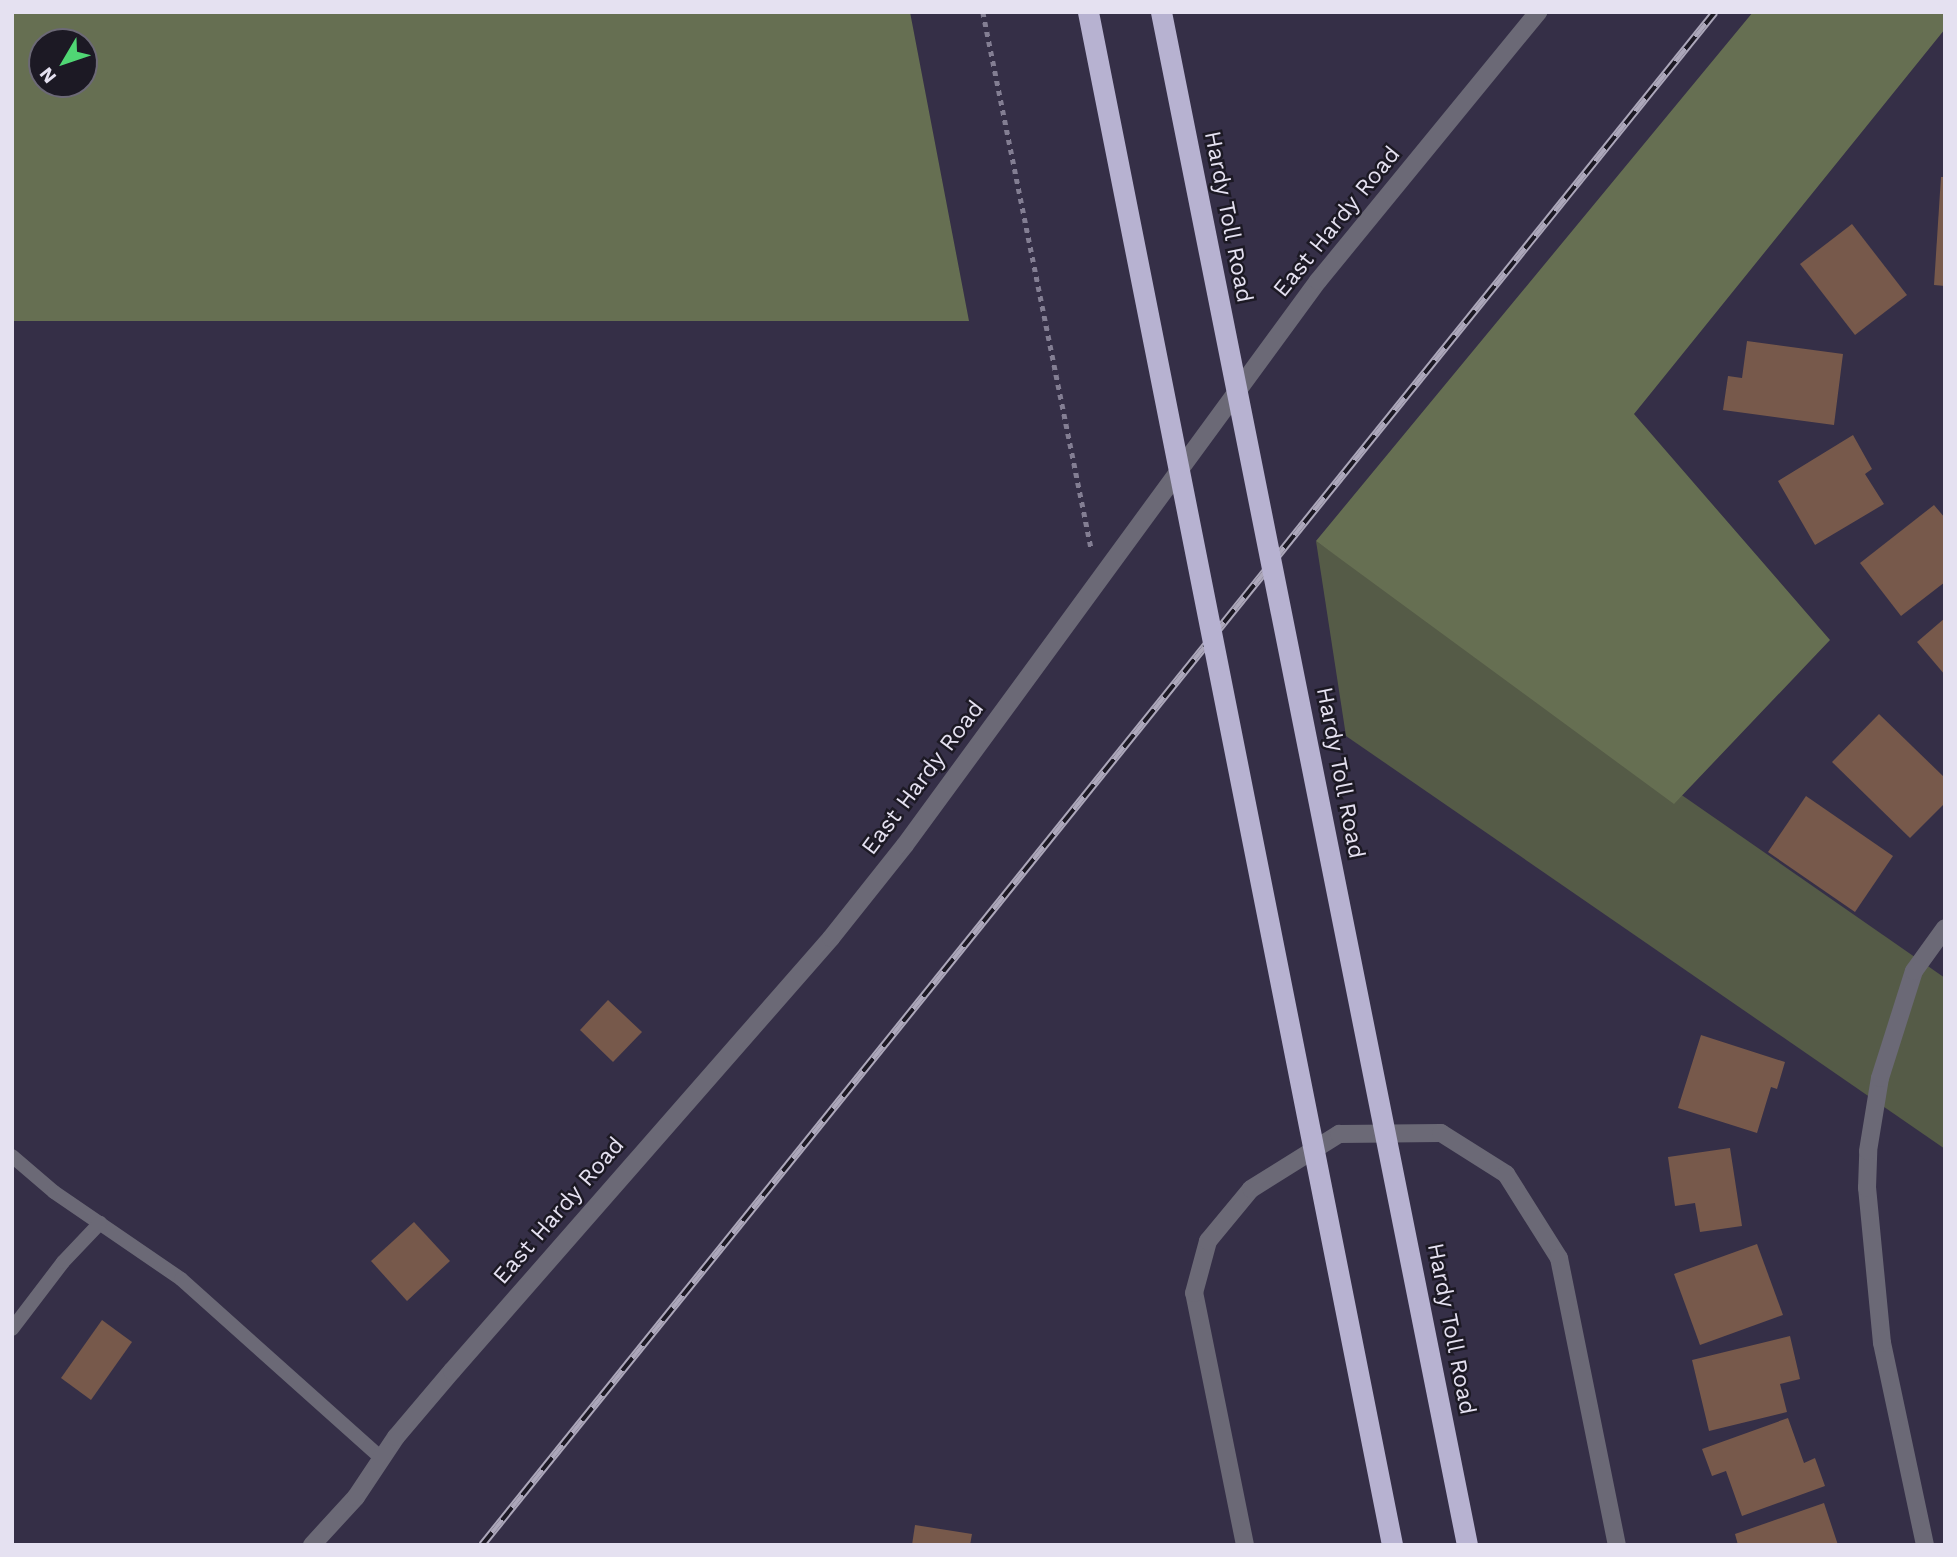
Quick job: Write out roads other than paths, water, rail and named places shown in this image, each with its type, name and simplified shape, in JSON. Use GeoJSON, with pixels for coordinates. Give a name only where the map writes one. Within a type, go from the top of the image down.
{"type":"FeatureCollection","features":[{"type":"Feature","properties":{"kind":"highway"},"geometry":{"type":"LineString","coordinates":[[1088,12],[1392,1545]]}},
{"type":"Feature","properties":{"kind":"highway","name":"Hardy Toll Road"},"geometry":{"type":"LineString","coordinates":[[1161,12],[1467,1545]]}},
{"type":"Feature","properties":{"kind":"street","name":"East Hardy Road"},"geometry":{"type":"LineString","coordinates":[[312,1545],[356,1497],[452,1371],[831,938],[905,845],[1318,281],[1538,12]]}},
{"type":"Feature","properties":{"kind":"street"},"geometry":{"type":"LineString","coordinates":[[1925,1545],[1882,1343],[1867,1188],[1870,1139],[1880,1079],[1914,971],[1945,928]]}},
{"type":"Feature","properties":{"kind":"street"},"geometry":{"type":"LineString","coordinates":[[1245,1545],[1194,1293],[1208,1241],[1251,1189],[1339,1134],[1441,1133],[1506,1174],[1559,1258],[1617,1545]]}},
{"type":"Feature","properties":{"kind":"lane"},"geometry":{"type":"LineString","coordinates":[[12,1156],[54,1192],[181,1279],[382,1460]]}},
{"type":"Feature","properties":{"kind":"lane"},"geometry":{"type":"LineString","coordinates":[[12,1329],[63,1262],[100,1223]]}},
{"type":"Feature","properties":{"kind":"railway"},"geometry":{"type":"LineString","coordinates":[[482,1545],[1715,12]]}}]}
